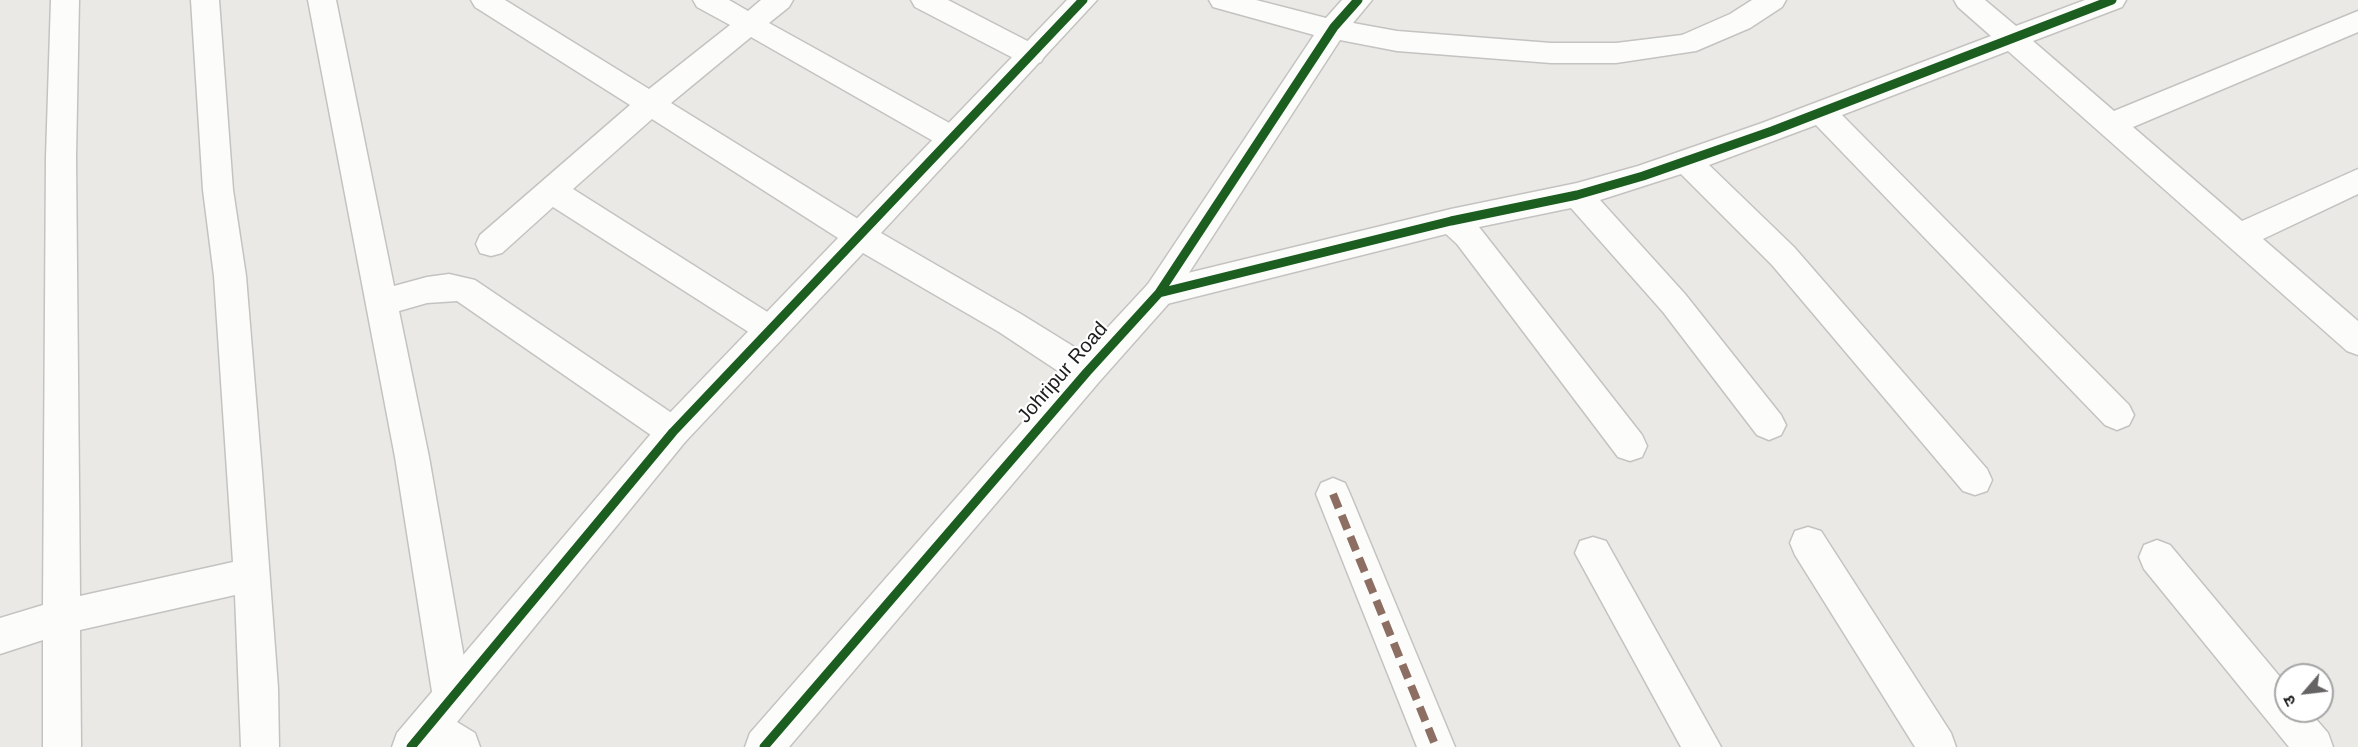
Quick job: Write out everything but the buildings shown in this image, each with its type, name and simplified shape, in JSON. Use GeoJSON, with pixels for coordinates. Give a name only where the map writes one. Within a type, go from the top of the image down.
{"type":"FeatureCollection","features":[{"type":"Feature","properties":{"kind":"street"},"geometry":{"type":"LineString","coordinates":[[62,747],[61,157],[65,0]]}},
{"type":"Feature","properties":{"kind":"street"},"geometry":{"type":"LineString","coordinates":[[205,0],[218,189],[231,287],[245,472],[259,688],[260,747]]}},
{"type":"Feature","properties":{"kind":"street"},"geometry":{"type":"LineString","coordinates":[[322,0],[412,458],[430,724],[461,747]]}},
{"type":"Feature","properties":{"kind":"street"},"geometry":{"type":"LineString","coordinates":[[485,0],[860,236],[1010,323],[1087,372]]}},
{"type":"Feature","properties":{"kind":"street"},"geometry":{"type":"LineString","coordinates":[[707,0],[952,138]]}},
{"type":"Feature","properties":{"kind":"street"},"geometry":{"type":"LineString","coordinates":[[492,244],[550,190],[651,103],[779,0]]}},
{"type":"Feature","properties":{"kind":"street"},"geometry":{"type":"LineString","coordinates":[[925,0],[1031,55]]}},
{"type":"Feature","properties":{"kind":"street"},"geometry":{"type":"LineString","coordinates":[[430,724],[673,432],[1083,0]]}},
{"type":"Feature","properties":{"kind":"street"},"geometry":{"type":"LineString","coordinates":[[1223,0],[1269,14],[1330,14],[1397,41],[1551,53],[1616,54],[1686,44],[1740,21],[1772,0]]}},
{"type":"Feature","properties":{"kind":"street","name":"Johripur Road"},"geometry":{"type":"LineString","coordinates":[[764,747],[1087,372],[1159,293],[1330,14],[1358,0]]}},
{"type":"Feature","properties":{"kind":"street"},"geometry":{"type":"LineString","coordinates":[[1968,0],[2358,341]]}},
{"type":"Feature","properties":{"kind":"street"},"geometry":{"type":"LineString","coordinates":[[1159,293],[1451,221],[1577,195],[1688,162],[2112,0]]}},
{"type":"Feature","properties":{"kind":"street"},"geometry":{"type":"LineString","coordinates":[[2349,0],[2358,5]]}},
{"type":"Feature","properties":{"kind":"street"},"geometry":{"type":"LineString","coordinates":[[2112,124],[2358,21]]}},
{"type":"Feature","properties":{"kind":"street"},"geometry":{"type":"LineString","coordinates":[[1820,111],[2117,415]]}},
{"type":"Feature","properties":{"kind":"street"},"geometry":{"type":"LineString","coordinates":[[1688,162],[1783,256],[1976,480]]}},
{"type":"Feature","properties":{"kind":"street"},"geometry":{"type":"LineString","coordinates":[[2240,236],[2358,181]]}},
{"type":"Feature","properties":{"kind":"street"},"geometry":{"type":"LineString","coordinates":[[550,190],[770,329]]}},
{"type":"Feature","properties":{"kind":"street"},"geometry":{"type":"LineString","coordinates":[[1577,195],[1674,303],[1769,425]]}},
{"type":"Feature","properties":{"kind":"street"},"geometry":{"type":"LineString","coordinates":[[1451,221],[1468,235],[1630,446]]}},
{"type":"Feature","properties":{"kind":"street"},"geometry":{"type":"LineString","coordinates":[[382,303],[427,290],[449,287],[464,289],[673,432]]}},
{"type":"Feature","properties":{"kind":"street"},"geometry":{"type":"LineString","coordinates":[[1333,494],[1436,747]]}},
{"type":"Feature","properties":{"kind":"street"},"geometry":{"type":"LineString","coordinates":[[1808,543],[1937,747]]}},
{"type":"Feature","properties":{"kind":"street"},"geometry":{"type":"LineString","coordinates":[[1593,553],[1702,747]]}},
{"type":"Feature","properties":{"kind":"street"},"geometry":{"type":"LineString","coordinates":[[2157,557],[2314,747]]}},
{"type":"Feature","properties":{"kind":"street"},"geometry":{"type":"LineString","coordinates":[[0,636],[62,617],[250,575]]}},
{"type":"Feature","properties":{"kind":"marked path"},"geometry":{"type":"LineString","coordinates":[[1333,494],[1436,747]]}},
{"type":"Feature","properties":{"kind":"cycle path"},"geometry":{"type":"LineString","coordinates":[[411,747],[673,432],[1083,0]]}},
{"type":"Feature","properties":{"kind":"cycle path"},"geometry":{"type":"LineString","coordinates":[[764,747],[1087,372],[1159,293],[1334,27],[1358,0]]}},
{"type":"Feature","properties":{"kind":"cycle path"},"geometry":{"type":"LineString","coordinates":[[1159,293],[1451,221],[1577,195],[1643,176],[1772,131],[2112,0]]}}]}
